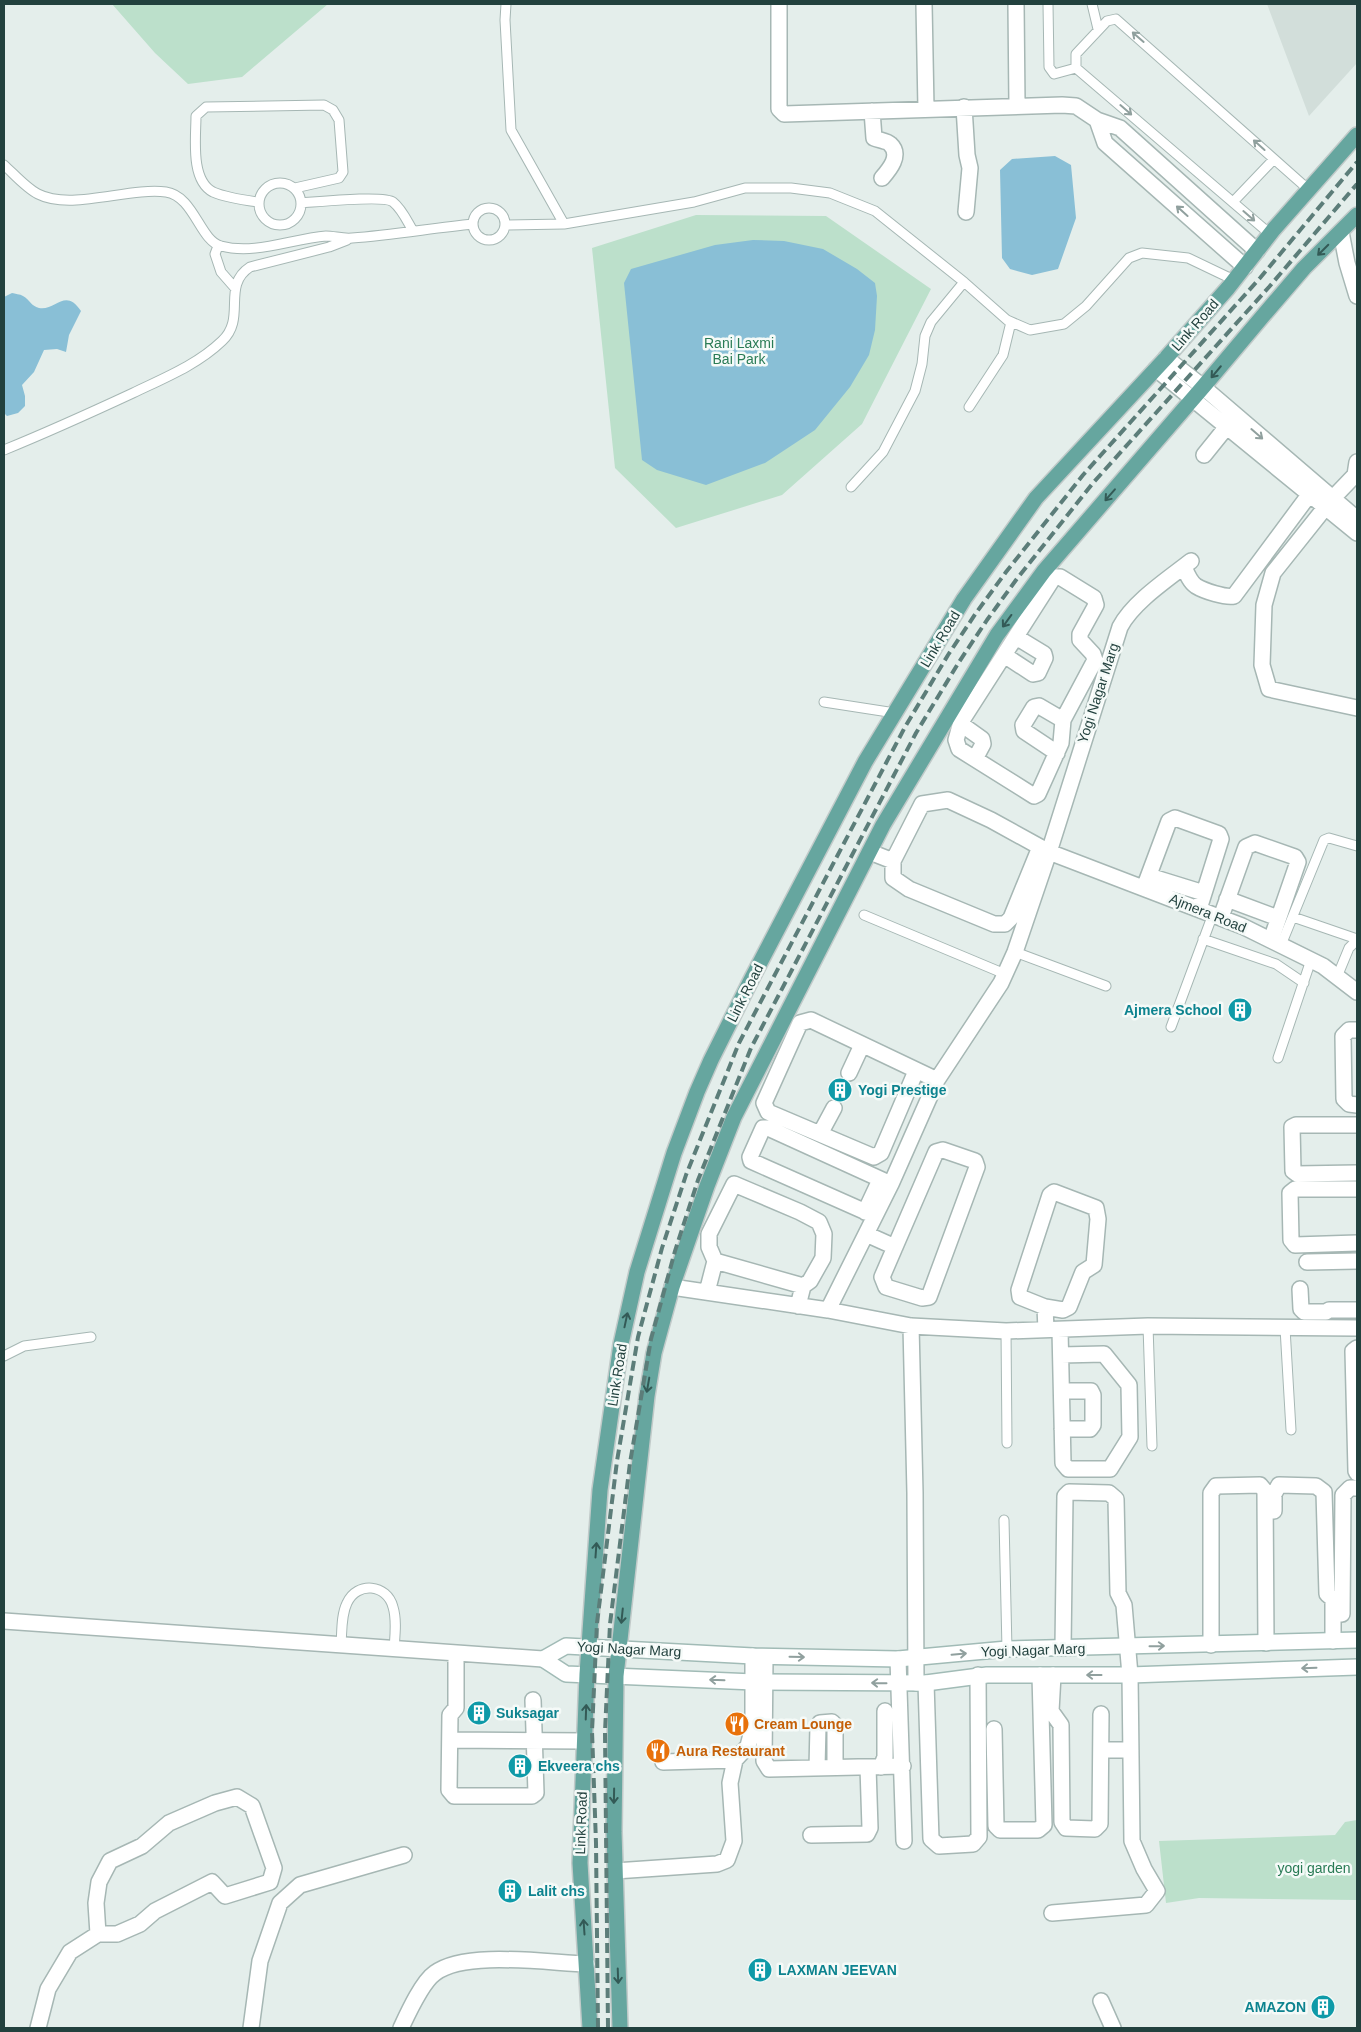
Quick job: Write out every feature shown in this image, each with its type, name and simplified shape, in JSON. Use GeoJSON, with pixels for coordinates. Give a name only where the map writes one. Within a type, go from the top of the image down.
{"type":"FeatureCollection","features":[{"type":"Feature","properties":{"kind":"main road","name":"Link Road"},"geometry":{"type":"LineString","coordinates":[[590,2028],[580,1863],[589,1646],[600,1490],[621,1344],[637,1272],[674,1153],[711,1060],[865,762],[964,599],[1036,498],[1161,364],[1234,280],[1270,234],[1357,135]]}},
{"type":"Feature","properties":{"kind":"main road"},"geometry":{"type":"LineString","coordinates":[[620,2028],[615,1871],[616,1676],[646,1396],[654,1353],[672,1287],[711,1175],[734,1118],[902,793],[997,635],[1044,570],[1193,400],[1304,268],[1357,215]]}},
{"type":"Feature","properties":{"kind":"street"},"geometry":{"type":"LineString","coordinates":[[779,4],[779,108],[784,114],[1017,105],[1076,106],[1097,120],[1120,128],[1257,251]]}},
{"type":"Feature","properties":{"kind":"street"},"geometry":{"type":"LineString","coordinates":[[924,4],[926,108]]}},
{"type":"Feature","properties":{"kind":"street"},"geometry":{"type":"LineString","coordinates":[[1016,4],[1017,105]]}},
{"type":"Feature","properties":{"kind":"street"},"geometry":{"type":"LineString","coordinates":[[964,107],[967,155],[970,168],[966,212]]}},
{"type":"Feature","properties":{"kind":"street"},"geometry":{"type":"LineString","coordinates":[[872,111],[874,138],[889,143],[893,149],[893,165],[882,178]]}},
{"type":"Feature","properties":{"kind":"street"},"geometry":{"type":"LineString","coordinates":[[1097,120],[1105,143],[1244,267]]}},
{"type":"Feature","properties":{"kind":"street"},"geometry":{"type":"LineString","coordinates":[[1341,232],[1347,264],[1357,296]]}},
{"type":"Feature","properties":{"kind":"street"},"geometry":{"type":"LineString","coordinates":[[1161,364],[1203,388],[1231,421],[1310,495],[1357,520]]}},
{"type":"Feature","properties":{"kind":"street"},"geometry":{"type":"LineString","coordinates":[[1161,364],[1193,400],[1231,421],[1328,503],[1357,534]]}},
{"type":"Feature","properties":{"kind":"street"},"geometry":{"type":"LineString","coordinates":[[1204,455],[1231,421]]}},
{"type":"Feature","properties":{"kind":"street"},"geometry":{"type":"LineString","coordinates":[[1357,462],[1355,475],[1328,503],[1273,573],[1264,605],[1262,665],[1269,689],[1357,708]]}},
{"type":"Feature","properties":{"kind":"street","name":"Yogi Nagar Marg"},"geometry":{"type":"LineString","coordinates":[[1045,850],[1125,616],[1187,564],[1188,577],[1196,586],[1228,598],[1234,596],[1310,495]]}},
{"type":"Feature","properties":{"kind":"street"},"geometry":{"type":"LineString","coordinates":[[1054,577],[1060,577],[1094,598],[1096,605],[1080,634],[1080,640],[1093,654],[1095,660],[1063,720],[1059,748],[1038,794],[1034,796],[959,749],[956,740],[961,724],[1004,655],[1054,577]]}},
{"type":"Feature","properties":{"kind":"street"},"geometry":{"type":"LineString","coordinates":[[1004,655],[1033,674],[1038,673],[1045,658],[1044,654],[1016,637]]}},
{"type":"Feature","properties":{"kind":"street"},"geometry":{"type":"LineString","coordinates":[[1063,720],[1039,706],[1034,708],[1023,725],[1024,731],[1059,748],[1079,753]]}},
{"type":"Feature","properties":{"kind":"street"},"geometry":{"type":"LineString","coordinates":[[961,724],[982,739],[983,744],[975,759]]}},
{"type":"Feature","properties":{"kind":"street"},"geometry":{"type":"LineString","coordinates":[[902,793],[922,804],[893,861],[893,878],[909,889],[994,924],[1005,924],[1011,918],[1045,850]]}},
{"type":"Feature","properties":{"kind":"street","name":"Ajmera Road"},"geometry":{"type":"LineString","coordinates":[[922,804],[948,800],[991,820],[1045,850],[1146,882],[1311,960],[1357,992]]}},
{"type":"Feature","properties":{"kind":"street"},"geometry":{"type":"LineString","coordinates":[[1204,893],[1146,882],[1169,821],[1175,818],[1220,834],[1221,839],[1204,893],[1211,913],[1227,899],[1246,847],[1255,843],[1295,857],[1298,862],[1286,917],[1276,943]]}},
{"type":"Feature","properties":{"kind":"street"},"geometry":{"type":"LineString","coordinates":[[828,1310],[866,1234],[870,1214],[885,1182],[898,1169],[937,1080],[1005,974],[1015,952],[1045,850]]}},
{"type":"Feature","properties":{"kind":"street"},"geometry":{"type":"LineString","coordinates":[[870,852],[893,861]]}},
{"type":"Feature","properties":{"kind":"street"},"geometry":{"type":"LineString","coordinates":[[1227,899],[1286,917]]}},
{"type":"Feature","properties":{"kind":"street"},"geometry":{"type":"LineString","coordinates":[[916,1070],[881,1154],[874,1157],[768,1112],[764,1103],[800,1023],[810,1020],[862,1045],[916,1070],[937,1080]]}},
{"type":"Feature","properties":{"kind":"street"},"geometry":{"type":"LineString","coordinates":[[1357,1030],[1349,1030],[1343,1036],[1344,1100],[1349,1104],[1357,1104]]}},
{"type":"Feature","properties":{"kind":"street"},"geometry":{"type":"LineString","coordinates":[[849,1073],[862,1045]]}},
{"type":"Feature","properties":{"kind":"street"},"geometry":{"type":"LineString","coordinates":[[820,1134],[834,1108]]}},
{"type":"Feature","properties":{"kind":"street"},"geometry":{"type":"LineString","coordinates":[[1357,1125],[1296,1125],[1292,1127],[1293,1172],[1297,1174],[1357,1174]]}},
{"type":"Feature","properties":{"kind":"street"},"geometry":{"type":"LineString","coordinates":[[870,1214],[751,1161],[750,1157],[763,1128],[768,1128],[885,1182]]}},
{"type":"Feature","properties":{"kind":"street"},"geometry":{"type":"LineString","coordinates":[[884,1145],[905,1152]]}},
{"type":"Feature","properties":{"kind":"street"},"geometry":{"type":"LineString","coordinates":[[943,1150],[975,1161],[978,1167],[929,1297],[922,1298],[886,1287],[882,1278],[895,1247],[936,1152],[943,1150]]}},
{"type":"Feature","properties":{"kind":"street"},"geometry":{"type":"LineString","coordinates":[[898,1169],[924,1178]]}},
{"type":"Feature","properties":{"kind":"street"},"geometry":{"type":"LineString","coordinates":[[711,1175],[800,1212],[818,1222],[824,1234],[823,1258],[810,1281],[803,1286],[798,1306]]}},
{"type":"Feature","properties":{"kind":"street"},"geometry":{"type":"LineString","coordinates":[[707,1292],[715,1262],[709,1247],[709,1234],[734,1184]]}},
{"type":"Feature","properties":{"kind":"street"},"geometry":{"type":"LineString","coordinates":[[1357,1189],[1295,1189],[1290,1193],[1291,1240],[1294,1245],[1357,1243]]}},
{"type":"Feature","properties":{"kind":"street"},"geometry":{"type":"LineString","coordinates":[[1045,1307],[1063,1310],[1069,1307],[1083,1272],[1094,1265],[1097,1228],[1096,1208],[1054,1192],[1050,1195],[1019,1290],[1020,1297],[1045,1307],[1061,1354],[1063,1463],[1068,1469],[1110,1469],[1130,1437],[1129,1385],[1108,1356],[1104,1354],[1061,1354]]}},
{"type":"Feature","properties":{"kind":"street"},"geometry":{"type":"LineString","coordinates":[[866,1234],[895,1247]]}},
{"type":"Feature","properties":{"kind":"street"},"geometry":{"type":"LineString","coordinates":[[1307,1262],[1357,1261]]}},
{"type":"Feature","properties":{"kind":"street"},"geometry":{"type":"LineString","coordinates":[[715,1262],[803,1286]]}},
{"type":"Feature","properties":{"kind":"street"},"geometry":{"type":"LineString","coordinates":[[672,1287],[828,1310],[911,1326],[1006,1331],[1148,1326],[1357,1328]]}},
{"type":"Feature","properties":{"kind":"street"},"geometry":{"type":"LineString","coordinates":[[1300,1289],[1301,1309],[1304,1312],[1357,1310]]}},
{"type":"Feature","properties":{"kind":"street"},"geometry":{"type":"LineString","coordinates":[[1337,1310],[1337,1328]]}},
{"type":"Feature","properties":{"kind":"street"},"geometry":{"type":"LineString","coordinates":[[911,1326],[916,1493],[917,1658],[921,1683],[931,1839],[939,1846],[974,1844],[979,1837],[978,1675]]}},
{"type":"Feature","properties":{"kind":"street"},"geometry":{"type":"LineString","coordinates":[[1357,1348],[1353,1351],[1357,1473]]}},
{"type":"Feature","properties":{"kind":"street"},"geometry":{"type":"LineString","coordinates":[[1062,1391],[1091,1391],[1093,1395],[1093,1425],[1090,1429],[1062,1429]]}},
{"type":"Feature","properties":{"kind":"street"},"geometry":{"type":"LineString","coordinates":[[1211,1645],[1211,1493],[1216,1486],[1260,1485],[1265,1491],[1270,1643]]}},
{"type":"Feature","properties":{"kind":"street"},"geometry":{"type":"LineString","coordinates":[[1270,1643],[1274,1494],[1279,1485],[1316,1486],[1324,1492],[1327,1594],[1333,1599],[1344,1640]]}},
{"type":"Feature","properties":{"kind":"street"},"geometry":{"type":"LineString","coordinates":[[1344,1640],[1343,1495],[1350,1488],[1357,1488]]}},
{"type":"Feature","properties":{"kind":"street"},"geometry":{"type":"LineString","coordinates":[[1052,1913],[1146,1905],[1157,1890],[1144,1869],[1132,1841],[1130,1675],[1124,1605],[1118,1593],[1116,1499],[1109,1494],[1069,1492],[1064,1496],[1064,1648]]}},
{"type":"Feature","properties":{"kind":"street"},"geometry":{"type":"LineString","coordinates":[[4,1621],[543,1659]]}},
{"type":"Feature","properties":{"kind":"street","name":"Yogi Nagar Marg"},"geometry":{"type":"LineString","coordinates":[[1344,1640],[1007,1649],[898,1659],[759,1656],[566,1646],[543,1659],[566,1674],[759,1682],[921,1683],[978,1675],[1130,1675],[1357,1667]]}},
{"type":"Feature","properties":{"kind":"street"},"geometry":{"type":"LineString","coordinates":[[456,1654],[456,1708],[450,1715],[449,1790],[454,1796],[532,1796],[536,1793],[533,1700]]}},
{"type":"Feature","properties":{"kind":"street"},"geometry":{"type":"LineString","coordinates":[[759,1656],[764,1761],[769,1769],[903,1766]]}},
{"type":"Feature","properties":{"kind":"street"},"geometry":{"type":"LineString","coordinates":[[898,1659],[904,1841]]}},
{"type":"Feature","properties":{"kind":"street"},"geometry":{"type":"LineString","coordinates":[[994,1729],[996,1826],[1000,1830],[1038,1830],[1044,1825],[1046,1675]]}},
{"type":"Feature","properties":{"kind":"street"},"geometry":{"type":"LineString","coordinates":[[1046,1675],[1052,1711],[1060,1725],[1062,1822],[1066,1828],[1095,1829],[1100,1824],[1101,1714]]}},
{"type":"Feature","properties":{"kind":"street"},"geometry":{"type":"LineString","coordinates":[[615,1871],[717,1864],[728,1860],[734,1841],[730,1783],[735,1760],[748,1746],[753,1727],[759,1682]]}},
{"type":"Feature","properties":{"kind":"street"},"geometry":{"type":"LineString","coordinates":[[810,1835],[867,1834],[870,1828],[874,1767],[885,1757],[885,1711]]}},
{"type":"Feature","properties":{"kind":"street"},"geometry":{"type":"LineString","coordinates":[[818,1768],[818,1726],[820,1723],[832,1722],[835,1725],[834,1767]]}},
{"type":"Feature","properties":{"kind":"street"},"geometry":{"type":"LineString","coordinates":[[450,1740],[585,1741]]}},
{"type":"Feature","properties":{"kind":"street"},"geometry":{"type":"LineString","coordinates":[[1101,1750],[1130,1750]]}},
{"type":"Feature","properties":{"kind":"street"},"geometry":{"type":"LineString","coordinates":[[662,1762],[735,1760]]}},
{"type":"Feature","properties":{"kind":"street"},"geometry":{"type":"LineString","coordinates":[[38,2028],[48,1989],[70,1952],[98,1934],[117,1934],[140,1924],[155,1911],[212,1882],[225,1896],[270,1882],[274,1868],[252,1806],[237,1798],[215,1803],[170,1823],[142,1846],[110,1861],[99,1882],[97,1896],[98,1934]]}},
{"type":"Feature","properties":{"kind":"street"},"geometry":{"type":"LineString","coordinates":[[252,2028],[260,1961],[280,1903],[300,1885],[404,1855]]}},
{"type":"Feature","properties":{"kind":"street"},"geometry":{"type":"LineString","coordinates":[[401,2028],[412,2005],[434,1973],[454,1963],[503,1960],[587,1964]]}},
{"type":"Feature","properties":{"kind":"street"},"geometry":{"type":"LineString","coordinates":[[1101,2001],[1113,2028]]}},
{"type":"Feature","properties":{"kind":"lane"},"geometry":{"type":"LineString","coordinates":[[506,4],[505,20],[511,130],[564,224]]}},
{"type":"Feature","properties":{"kind":"lane"},"geometry":{"type":"LineString","coordinates":[[1048,4],[1049,67],[1054,74],[1076,68]]}},
{"type":"Feature","properties":{"kind":"lane"},"geometry":{"type":"LineString","coordinates":[[1092,4],[1098,29]]}},
{"type":"Feature","properties":{"kind":"lane"},"geometry":{"type":"LineString","coordinates":[[1270,234],[1076,68],[1076,54],[1098,29],[1107,20],[1116,19],[1309,190]]}},
{"type":"Feature","properties":{"kind":"lane"},"geometry":{"type":"LineString","coordinates":[[258,202],[227,197],[211,191],[202,180],[196,166],[196,116],[206,106],[324,105],[333,110],[339,120],[343,172],[339,178],[295,188]]}},
{"type":"Feature","properties":{"kind":"lane"},"geometry":{"type":"LineString","coordinates":[[1233,202],[1274,159]]}},
{"type":"Feature","properties":{"kind":"lane"},"geometry":{"type":"LineString","coordinates":[[4,165],[37,194],[53,199],[72,200],[135,192],[168,192],[183,199],[203,230],[218,246],[240,249],[327,236],[350,239],[473,224]]}},
{"type":"Feature","properties":{"kind":"lane"},"geometry":{"type":"LineString","coordinates":[[276,182],[286,183],[295,188],[301,196],[297,216],[290,223],[281,225],[272,224],[264,219],[258,202],[266,187],[276,182]]}},
{"type":"Feature","properties":{"kind":"lane"},"geometry":{"type":"LineString","coordinates":[[506,225],[564,224],[694,202],[745,188],[791,188],[830,194],[875,211],[1011,322],[1030,330],[1064,324],[1086,306],[1129,258],[1142,252],[1188,258],[1234,280]]}},
{"type":"Feature","properties":{"kind":"lane"},"geometry":{"type":"LineString","coordinates":[[301,203],[373,199],[392,200],[399,208],[412,231]]}},
{"type":"Feature","properties":{"kind":"lane"},"geometry":{"type":"LineString","coordinates":[[492,208],[499,211],[504,217],[506,225],[498,238],[490,240],[482,238],[475,232],[473,224],[476,215],[483,209],[492,208]]}},
{"type":"Feature","properties":{"kind":"lane"},"geometry":{"type":"LineString","coordinates":[[4,450],[63,426],[186,368],[222,341],[232,331],[235,319],[235,288],[241,272],[250,267],[329,248],[350,239]]}},
{"type":"Feature","properties":{"kind":"lane"},"geometry":{"type":"LineString","coordinates":[[218,246],[215,254],[221,272],[235,288]]}},
{"type":"Feature","properties":{"kind":"lane"},"geometry":{"type":"LineString","coordinates":[[851,487],[884,452],[915,391],[922,364],[925,336],[931,322],[964,282]]}},
{"type":"Feature","properties":{"kind":"lane"},"geometry":{"type":"LineString","coordinates":[[969,407],[1003,355],[1011,322]]}},
{"type":"Feature","properties":{"kind":"lane"},"geometry":{"type":"LineString","coordinates":[[824,702],[895,713]]}},
{"type":"Feature","properties":{"kind":"lane"},"geometry":{"type":"LineString","coordinates":[[1337,977],[1349,948],[1357,939],[1286,917],[1324,840],[1329,838],[1357,846]]}},
{"type":"Feature","properties":{"kind":"lane"},"geometry":{"type":"LineString","coordinates":[[1171,1027],[1211,913]]}},
{"type":"Feature","properties":{"kind":"lane"},"geometry":{"type":"LineString","coordinates":[[864,915],[1005,974]]}},
{"type":"Feature","properties":{"kind":"lane"},"geometry":{"type":"LineString","coordinates":[[1203,939],[1276,964],[1304,983]]}},
{"type":"Feature","properties":{"kind":"lane"},"geometry":{"type":"LineString","coordinates":[[1015,952],[1106,986]]}},
{"type":"Feature","properties":{"kind":"lane"},"geometry":{"type":"LineString","coordinates":[[1278,1058],[1311,960]]}},
{"type":"Feature","properties":{"kind":"lane"},"geometry":{"type":"LineString","coordinates":[[1148,1326],[1152,1446]]}},
{"type":"Feature","properties":{"kind":"lane"},"geometry":{"type":"LineString","coordinates":[[1285,1328],[1291,1430]]}},
{"type":"Feature","properties":{"kind":"lane"},"geometry":{"type":"LineString","coordinates":[[1006,1331],[1007,1443]]}},
{"type":"Feature","properties":{"kind":"lane"},"geometry":{"type":"LineString","coordinates":[[4,1356],[24,1346],[91,1337]]}},
{"type":"Feature","properties":{"kind":"lane"},"geometry":{"type":"LineString","coordinates":[[1004,1520],[1007,1649]]}},
{"type":"Feature","properties":{"kind":"lane"},"geometry":{"type":"LineString","coordinates":[[341,1645],[346,1604],[352,1594],[360,1589],[370,1588],[379,1590],[388,1596],[393,1606],[396,1620],[394,1649]]}},
{"type":"Feature","properties":{"kind":"shaded area"},"geometry":{"type":"Polygon","coordinates":[[[1267,4],[1357,4],[1357,63],[1309,116],[1267,4]]]}},
{"type":"Feature","properties":{"kind":"green space"},"geometry":{"type":"Polygon","coordinates":[[[112,4],[328,4],[242,77],[188,84],[155,53],[112,4]]]}},
{"type":"Feature","properties":{"kind":"green space","name":"Rani Laxmi Bai Park"},"geometry":{"type":"Polygon","coordinates":[[[696,215],[826,216],[931,289],[862,424],[782,495],[676,528],[615,468],[592,248],[696,215]]]}},
{"type":"Feature","properties":{"kind":"green space","name":"yogi garden"},"geometry":{"type":"Polygon","coordinates":[[[1357,1820],[1357,1900],[1199,1898],[1166,1903],[1159,1841],[1335,1835],[1345,1822],[1357,1820]]]}},
{"type":"Feature","properties":{"kind":"water"},"geometry":{"type":"Polygon","coordinates":[[[1055,156],[1071,165],[1076,218],[1058,269],[1032,275],[1010,269],[1002,258],[1000,170],[1012,159],[1055,156]]]}},
{"type":"Feature","properties":{"kind":"water","name":"Rani Laxmi Bai Park"},"geometry":{"type":"Polygon","coordinates":[[[753,240],[784,241],[823,249],[857,269],[875,283],[877,296],[875,330],[869,355],[850,387],[815,430],[765,463],[706,485],[657,470],[642,460],[624,283],[631,269],[715,245],[753,240]]]}},
{"type":"Feature","properties":{"kind":"water"},"geometry":{"type":"Polygon","coordinates":[[[12,293],[23,296],[39,308],[45,308],[65,300],[75,304],[81,311],[69,335],[66,352],[57,349],[44,350],[34,372],[22,385],[25,406],[18,413],[7,416],[4,413],[4,297],[12,293]]]}},
{"type":"Feature","properties":{"kind":"railway"},"geometry":{"type":"LineString","coordinates":[[598,2028],[596,1843],[592,1731],[597,1623],[617,1461],[638,1337],[662,1248],[686,1175],[739,1043],[905,727],[948,655],[976,613],[1083,475],[1260,278],[1357,162]]}},
{"type":"Feature","properties":{"kind":"railway"},"geometry":{"type":"LineString","coordinates":[[608,2028],[605,1732],[610,1624],[630,1463],[651,1339],[675,1251],[698,1180],[751,1048],[916,733],[987,620],[1016,580],[1093,483],[1269,287],[1357,184]]}},
{"type":"Feature","properties":{"kind":"place","name":"Ajmera School"},"geometry":{"type":"Point","coordinates":[1240,1010]}},
{"type":"Feature","properties":{"kind":"place","name":"Yogi Prestige"},"geometry":{"type":"Point","coordinates":[840,1090]}},
{"type":"Feature","properties":{"kind":"place","name":"Suksagar"},"geometry":{"type":"Point","coordinates":[479,1713]}},
{"type":"Feature","properties":{"kind":"place","name":"Cream Lounge"},"geometry":{"type":"Point","coordinates":[737,1724]}},
{"type":"Feature","properties":{"kind":"place","name":"Aura Restaurant"},"geometry":{"type":"Point","coordinates":[658,1751]}},
{"type":"Feature","properties":{"kind":"place","name":"Ekveera chs"},"geometry":{"type":"Point","coordinates":[520,1766]}},
{"type":"Feature","properties":{"kind":"place","name":"Lalit chs"},"geometry":{"type":"Point","coordinates":[510,1891]}},
{"type":"Feature","properties":{"kind":"place","name":"LAXMAN JEEVAN"},"geometry":{"type":"Point","coordinates":[760,1970]}},
{"type":"Feature","properties":{"kind":"place","name":"AMAZON"},"geometry":{"type":"Point","coordinates":[1323,2007]}}]}
